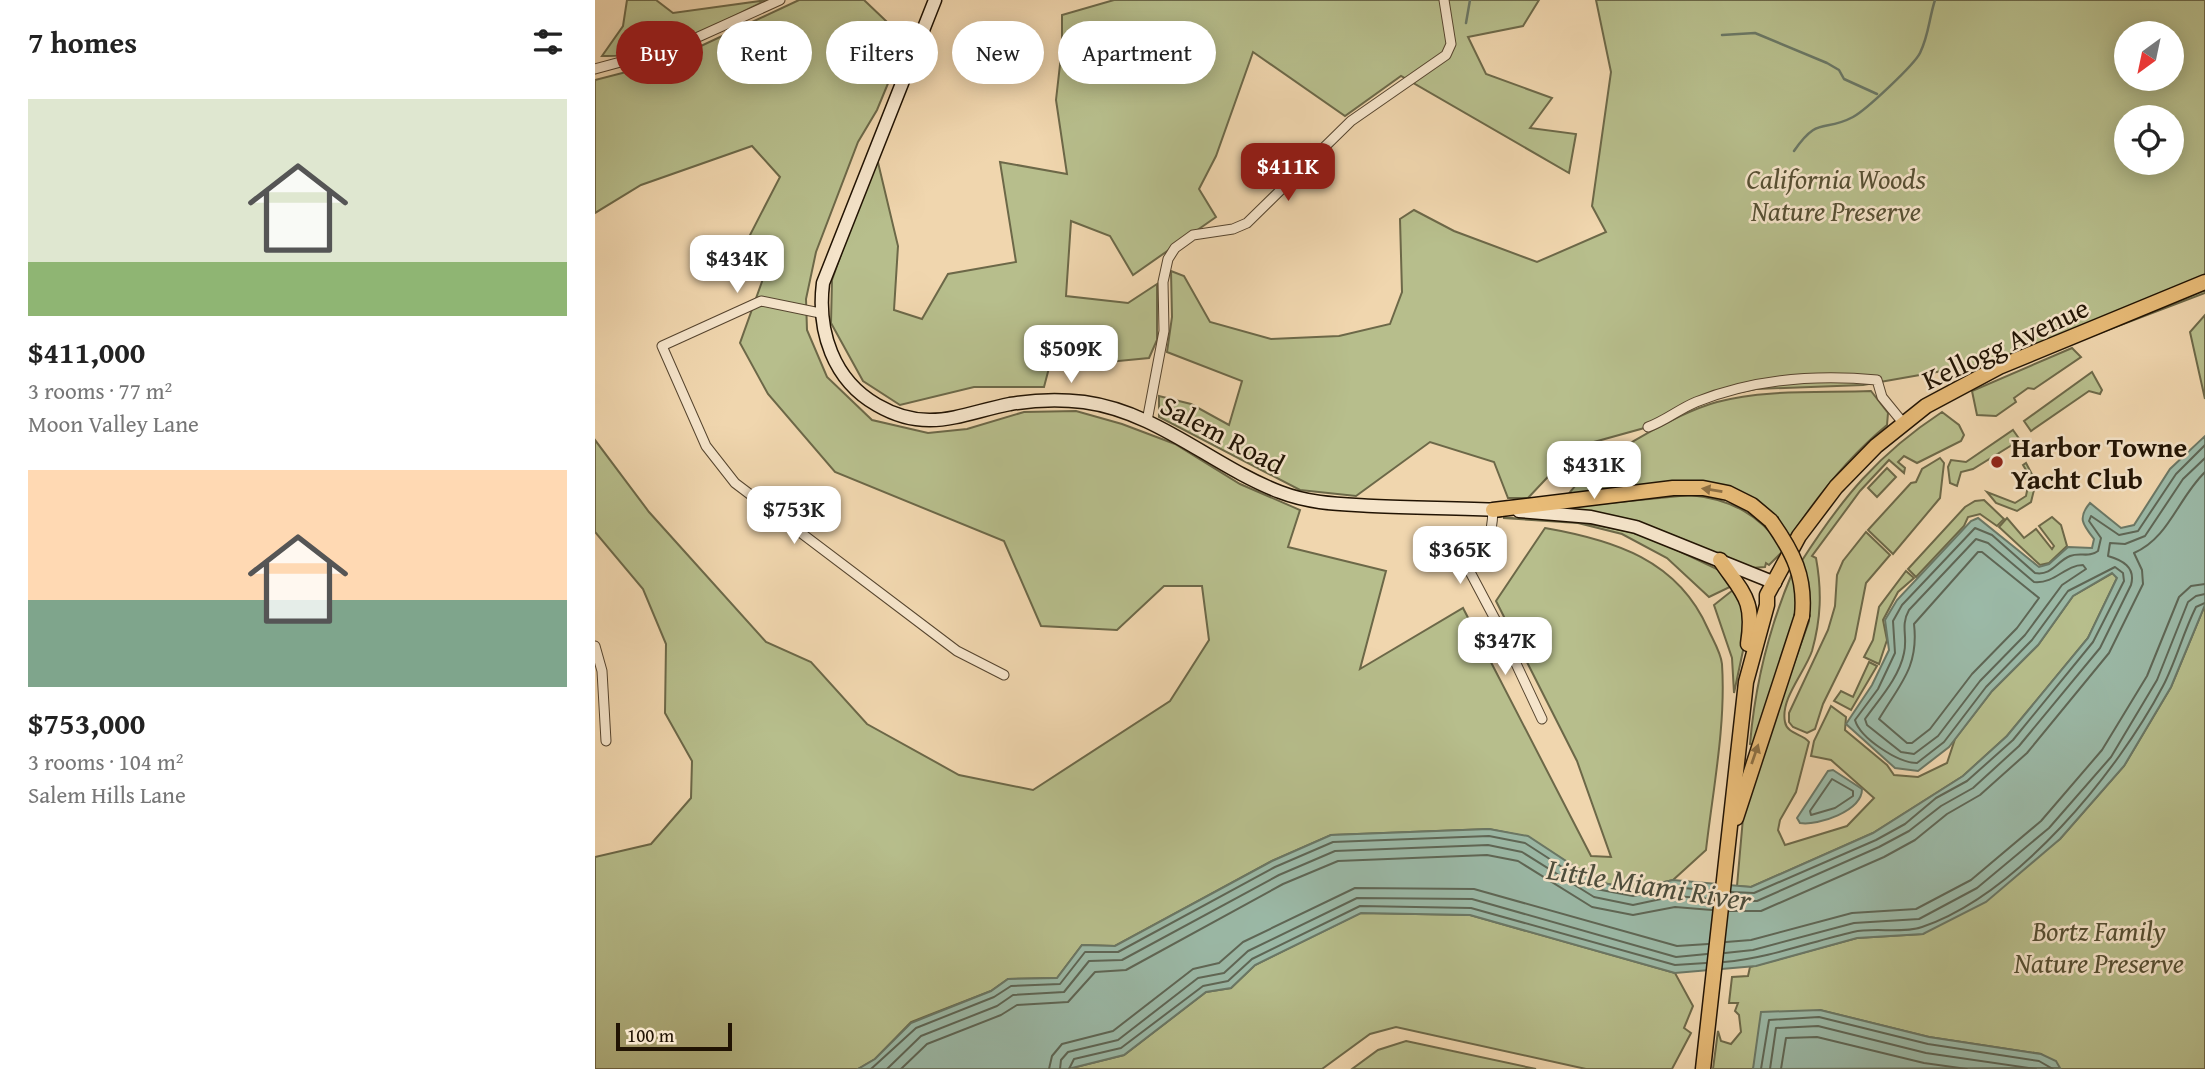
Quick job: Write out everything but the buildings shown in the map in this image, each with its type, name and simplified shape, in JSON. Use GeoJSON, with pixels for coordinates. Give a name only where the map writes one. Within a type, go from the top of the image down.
{"type":"FeatureCollection","features":[{"type":"Feature","properties":{"kind":"main road","name":"Kellogg Avenue"},"geometry":{"type":"LineString","coordinates":[[1703,1069],[1726,842],[1746,682],[1767,606],[1767,595],[1810,521],[1836,487],[1870,452],[1944,395],[1999,367],[2205,282]]}},
{"type":"Feature","properties":{"kind":"main road"},"geometry":{"type":"LineString","coordinates":[[1493,510],[1672,488],[1703,488],[1728,493],[1752,505],[1771,521],[1795,558],[1800,573],[1802,616],[1792,654],[1755,753],[1739,812],[1726,842]]}},
{"type":"Feature","properties":{"kind":"main road"},"geometry":{"type":"LineString","coordinates":[[1720,560],[1745,592],[1750,608],[1746,682]]}},
{"type":"Feature","properties":{"kind":"street"},"geometry":{"type":"LineString","coordinates":[[595,69],[676,47],[780,0]]}},
{"type":"Feature","properties":{"kind":"street","name":"Salem Road"},"geometry":{"type":"LineString","coordinates":[[935,0],[825,271],[820,313],[831,355],[845,377],[869,400],[900,416],[946,421],[1007,405],[1059,400],[1101,405],[1147,421],[1264,485],[1299,499],[1333,505],[1567,514],[1614,522],[1658,534],[1775,583]]}},
{"type":"Feature","properties":{"kind":"street"},"geometry":{"type":"LineString","coordinates":[[1147,421],[1164,331],[1163,282],[1171,253],[1193,236],[1233,229],[1247,223],[1351,121],[1446,55],[1451,44],[1444,0]]}},
{"type":"Feature","properties":{"kind":"street"},"geometry":{"type":"LineString","coordinates":[[820,313],[761,301],[662,346],[706,446],[735,483],[957,650],[1004,675]]}},
{"type":"Feature","properties":{"kind":"street"},"geometry":{"type":"LineString","coordinates":[[1648,427],[1692,403],[1728,391],[1767,382],[1824,377],[1877,380],[1882,397],[1904,424]]}},
{"type":"Feature","properties":{"kind":"street"},"geometry":{"type":"LineString","coordinates":[[1464,562],[1480,553],[1490,539],[1493,510]]}},
{"type":"Feature","properties":{"kind":"street"},"geometry":{"type":"LineString","coordinates":[[1446,535],[1464,562],[1542,719]]}},
{"type":"Feature","properties":{"kind":"street","name":"Salem Road"},"geometry":{"type":"LineString","coordinates":[[1739,568],[1767,570],[1788,557]]}},
{"type":"Feature","properties":{"kind":"street"},"geometry":{"type":"LineString","coordinates":[[595,646],[604,690],[606,741]]}},
{"type":"Feature","properties":{"kind":"green space"},"geometry":{"type":"Polygon","coordinates":[[[627,0],[656,0],[673,13],[767,0],[724,21],[717,21],[717,25],[703,31],[703,21],[624,21],[627,0]]]}},
{"type":"Feature","properties":{"kind":"green space"},"geometry":{"type":"Polygon","coordinates":[[[799,0],[864,0],[886,21],[826,21],[826,84],[888,84],[877,110],[858,142],[816,252],[806,299],[807,330],[827,377],[872,420],[928,433],[967,429],[1024,412],[1076,411],[1122,424],[1175,444],[1240,484],[1300,510],[1288,547],[1386,571],[1360,669],[1463,608],[1591,856],[1611,857],[1577,761],[1496,601],[1545,528],[1595,539],[1641,557],[1680,586],[1695,605],[1721,660],[1721,734],[1706,850],[1673,880],[1634,889],[1598,882],[1528,837],[1489,829],[1331,835],[1272,861],[1115,946],[1082,945],[1057,978],[1008,979],[991,991],[911,1022],[875,1059],[858,1069],[595,1069],[595,857],[651,844],[691,798],[692,761],[665,713],[666,644],[643,589],[595,532],[595,440],[649,512],[766,642],[811,662],[867,724],[959,775],[1033,790],[1170,701],[1209,640],[1202,586],[1164,586],[1117,630],[1041,626],[1004,541],[835,472],[768,394],[740,343],[764,276],[750,235],[780,177],[752,146],[641,185],[595,213],[595,80],[616,75],[616,84],[703,84],[703,45],[717,38],[717,84],[812,84],[812,21],[754,21],[799,0]]]}},
{"type":"Feature","properties":{"kind":"green space"},"geometry":{"type":"Polygon","coordinates":[[[1114,0],[1539,0],[1523,26],[1468,37],[1486,74],[1552,98],[1530,128],[1576,134],[1569,173],[1401,76],[1345,116],[1253,52],[1216,156],[1199,189],[1216,217],[1133,275],[1110,236],[1071,221],[1066,296],[1128,303],[1157,284],[1157,340],[1149,358],[1098,363],[1097,330],[1060,326],[1044,387],[974,387],[900,405],[863,381],[831,323],[832,280],[876,154],[898,246],[894,310],[922,319],[948,274],[1016,262],[1000,162],[1067,174],[1056,100],[1058,82],[1216,84],[1216,21],[1062,21],[1062,15],[1114,0]]]}},
{"type":"Feature","properties":{"kind":"green space","name":"California Woods Nature Preserve"},"geometry":{"type":"Polygon","coordinates":[[[1596,0],[2205,0],[2205,293],[2097,334],[2005,360],[1863,385],[1756,389],[1721,396],[1648,427],[1576,447],[1528,498],[1508,498],[1494,462],[1430,442],[1356,496],[1300,490],[1159,417],[1159,396],[1191,404],[1229,425],[1242,381],[1167,352],[1172,317],[1171,271],[1184,276],[1210,322],[1271,339],[1339,336],[1390,324],[1402,292],[1400,219],[1414,210],[1454,231],[1537,262],[1606,232],[1592,206],[1611,72],[1596,0]]]}},
{"type":"Feature","properties":{"kind":"green space"},"geometry":{"type":"Polygon","coordinates":[[[616,36],[616,55],[602,56],[616,36]]]}},
{"type":"Feature","properties":{"kind":"green space"},"geometry":{"type":"Polygon","coordinates":[[[2205,315],[2205,399],[2190,332],[2205,315]]]}},
{"type":"Feature","properties":{"kind":"green space"},"geometry":{"type":"Polygon","coordinates":[[[2072,348],[2081,357],[2034,389],[2028,388],[2014,398],[2016,402],[1996,416],[1977,415],[1972,391],[2072,348]]]}},
{"type":"Feature","properties":{"kind":"green space"},"geometry":{"type":"Polygon","coordinates":[[[2092,372],[2102,390],[2100,394],[2089,391],[2031,431],[2024,421],[2092,372]]]}},
{"type":"Feature","properties":{"kind":"green space"},"geometry":{"type":"Polygon","coordinates":[[[1871,391],[1888,413],[1887,425],[1833,478],[1789,539],[1721,489],[1566,498],[1593,469],[1634,441],[1679,417],[1717,402],[1754,395],[1794,392],[1871,391]]]}},
{"type":"Feature","properties":{"kind":"green space"},"geometry":{"type":"Polygon","coordinates":[[[1942,412],[1959,425],[1964,435],[1961,441],[1917,463],[1904,456],[1898,462],[1905,468],[1904,473],[1889,460],[1860,491],[1812,556],[1816,558],[1819,582],[1817,628],[1809,659],[1789,695],[1784,713],[1786,726],[1809,742],[1796,792],[1780,820],[1778,830],[1785,845],[1847,826],[1874,798],[1831,760],[1811,756],[1814,741],[1831,706],[1846,717],[1845,730],[1887,765],[1894,775],[1918,777],[1947,763],[1955,739],[1992,691],[2038,645],[2073,596],[2113,573],[2117,578],[2088,638],[2007,736],[1963,776],[1873,833],[1751,887],[1737,886],[1743,818],[1750,787],[1809,621],[1808,594],[1801,562],[1831,517],[1863,479],[1899,444],[1942,412]]]}},
{"type":"Feature","properties":{"kind":"green space"},"geometry":{"type":"Polygon","coordinates":[[[2013,430],[2020,440],[1973,469],[1961,472],[1957,486],[1950,483],[1948,467],[1951,460],[1966,462],[2013,430]]]}},
{"type":"Feature","properties":{"kind":"green space"},"geometry":{"type":"Polygon","coordinates":[[[1940,458],[1944,463],[1940,498],[1893,554],[1868,530],[1911,483],[1916,482],[1922,469],[1940,458]]]}},
{"type":"Feature","properties":{"kind":"green space"},"geometry":{"type":"Polygon","coordinates":[[[2026,463],[2036,482],[2031,502],[2017,511],[1996,503],[1987,492],[2015,503],[2026,496],[2029,481],[2025,479],[2026,470],[2023,465],[2026,463]]]}},
{"type":"Feature","properties":{"kind":"green space"},"geometry":{"type":"Polygon","coordinates":[[[1887,468],[1896,477],[1877,497],[1868,488],[1887,468]]]}},
{"type":"Feature","properties":{"kind":"green space"},"geometry":{"type":"Polygon","coordinates":[[[1690,495],[1719,500],[1744,511],[1765,527],[1784,550],[1769,565],[1766,563],[1765,567],[1751,568],[1654,528],[1568,510],[1568,507],[1690,495]]]}},
{"type":"Feature","properties":{"kind":"green space"},"geometry":{"type":"Polygon","coordinates":[[[1984,500],[2004,519],[1997,526],[1980,514],[1968,517],[1964,526],[1916,577],[1908,569],[1965,507],[1975,501],[1984,500]]]}},
{"type":"Feature","properties":{"kind":"green space"},"geometry":{"type":"Polygon","coordinates":[[[2052,517],[2061,525],[2067,546],[2049,563],[2040,565],[1999,527],[2007,518],[2024,538],[2036,529],[2052,549],[2054,546],[2039,526],[2052,517]]]}},
{"type":"Feature","properties":{"kind":"green space"},"geometry":{"type":"Polygon","coordinates":[[[1503,518],[1575,521],[1631,532],[1656,540],[1719,570],[1736,584],[1709,597],[1667,558],[1622,534],[1578,523],[1503,518]]]}},
{"type":"Feature","properties":{"kind":"green space"},"geometry":{"type":"Polygon","coordinates":[[[1866,532],[1890,555],[1866,583],[1855,639],[1823,704],[1815,729],[1807,733],[1793,727],[1789,722],[1789,713],[1828,630],[1835,606],[1837,575],[1843,561],[1866,532]]]}},
{"type":"Feature","properties":{"kind":"green space"},"geometry":{"type":"Polygon","coordinates":[[[1906,571],[1914,578],[1898,592],[1883,620],[1887,640],[1879,664],[1864,657],[1873,640],[1879,607],[1906,571]]]}},
{"type":"Feature","properties":{"kind":"green space"},"geometry":{"type":"Polygon","coordinates":[[[1791,576],[1796,578],[1799,618],[1754,745],[1750,744],[1759,679],[1769,638],[1791,576]]]}},
{"type":"Feature","properties":{"kind":"green space"},"geometry":{"type":"Polygon","coordinates":[[[1738,586],[1748,627],[1734,693],[1732,658],[1714,605],[1738,586]]]}},
{"type":"Feature","properties":{"kind":"green space","name":"Bortz Family Nature Preserve"},"geometry":{"type":"Polygon","coordinates":[[[2205,605],[2205,1069],[2060,1069],[2041,1054],[1929,1037],[1820,1010],[1757,1058],[1753,1069],[1713,1069],[1718,1031],[1721,1041],[1731,1044],[1741,1032],[1739,1015],[1735,1011],[1738,1003],[1729,1003],[1732,977],[1748,976],[1750,967],[1857,938],[1923,934],[2060,839],[2124,766],[2171,687],[2205,605]]]}},
{"type":"Feature","properties":{"kind":"green space"},"geometry":{"type":"Polygon","coordinates":[[[1869,662],[1877,666],[1851,710],[1834,701],[1841,691],[1853,697],[1869,662]]]}},
{"type":"Feature","properties":{"kind":"green space"},"geometry":{"type":"Polygon","coordinates":[[[1360,913],[1470,915],[1675,973],[1693,1006],[1684,1028],[1691,1033],[1672,1069],[1586,1069],[1396,1027],[1370,1034],[1322,1069],[1068,1069],[1124,1055],[1206,992],[1231,988],[1255,965],[1360,913]]]}},
{"type":"Feature","properties":{"kind":"green space"},"geometry":{"type":"Polygon","coordinates":[[[1406,1041],[1536,1069],[1352,1069],[1378,1050],[1406,1041]]]}},
{"type":"Feature","properties":{"kind":"water"},"geometry":{"type":"Polygon","coordinates":[[[2205,436],[2205,605],[2171,687],[2124,766],[2060,839],[1986,902],[1923,934],[1857,938],[1756,966],[1675,973],[1470,915],[1361,913],[1255,965],[1231,988],[1206,992],[1124,1055],[1068,1069],[858,1069],[875,1059],[911,1023],[991,991],[1008,979],[1057,978],[1082,945],[1115,946],[1272,861],[1331,835],[1489,829],[1528,836],[1598,882],[1634,889],[1673,880],[1751,887],[1873,833],[1963,776],[2007,736],[2088,638],[2117,578],[2112,573],[2073,596],[2038,645],[1992,691],[1949,747],[1918,771],[1895,768],[1846,724],[1872,685],[1889,650],[1885,620],[1897,600],[1971,521],[1978,518],[2039,567],[2049,564],[2068,547],[2092,548],[2094,539],[2083,521],[2090,503],[2121,528],[2134,525],[2170,469],[2205,436]]]}},
{"type":"Feature","properties":{"kind":"water"},"geometry":{"type":"Polygon","coordinates":[[[1833,770],[1862,789],[1860,797],[1855,804],[1838,815],[1817,822],[1800,823],[1797,818],[1828,771],[1833,770]]]}},
{"type":"Feature","properties":{"kind":"water"},"geometry":{"type":"Polygon","coordinates":[[[1820,1010],[1929,1037],[2041,1054],[2056,1061],[2060,1068],[1753,1069],[1761,1012],[1820,1010]]]}},
{"type":"Feature","properties":{"kind":"waterway"},"geometry":{"type":"LineString","coordinates":[[1466,23],[1470,0]]}},
{"type":"Feature","properties":{"kind":"waterway"},"geometry":{"type":"LineString","coordinates":[[1794,151],[1802,140],[1816,129],[1843,122],[1859,113],[1909,67],[1923,46],[1935,0]]}},
{"type":"Feature","properties":{"kind":"waterway"},"geometry":{"type":"LineString","coordinates":[[1722,35],[1755,33],[1827,63],[1839,70],[1844,79],[1877,94]]}},
{"type":"Feature","properties":{"kind":"place","name":"Harbor Towne Yacht Club"},"geometry":{"type":"Point","coordinates":[1997,462]}},
{"type":"Feature","properties":{"kind":"water label","name":"Little Miami River"},"geometry":{"type":"Point","coordinates":[1649,884]}}]}
